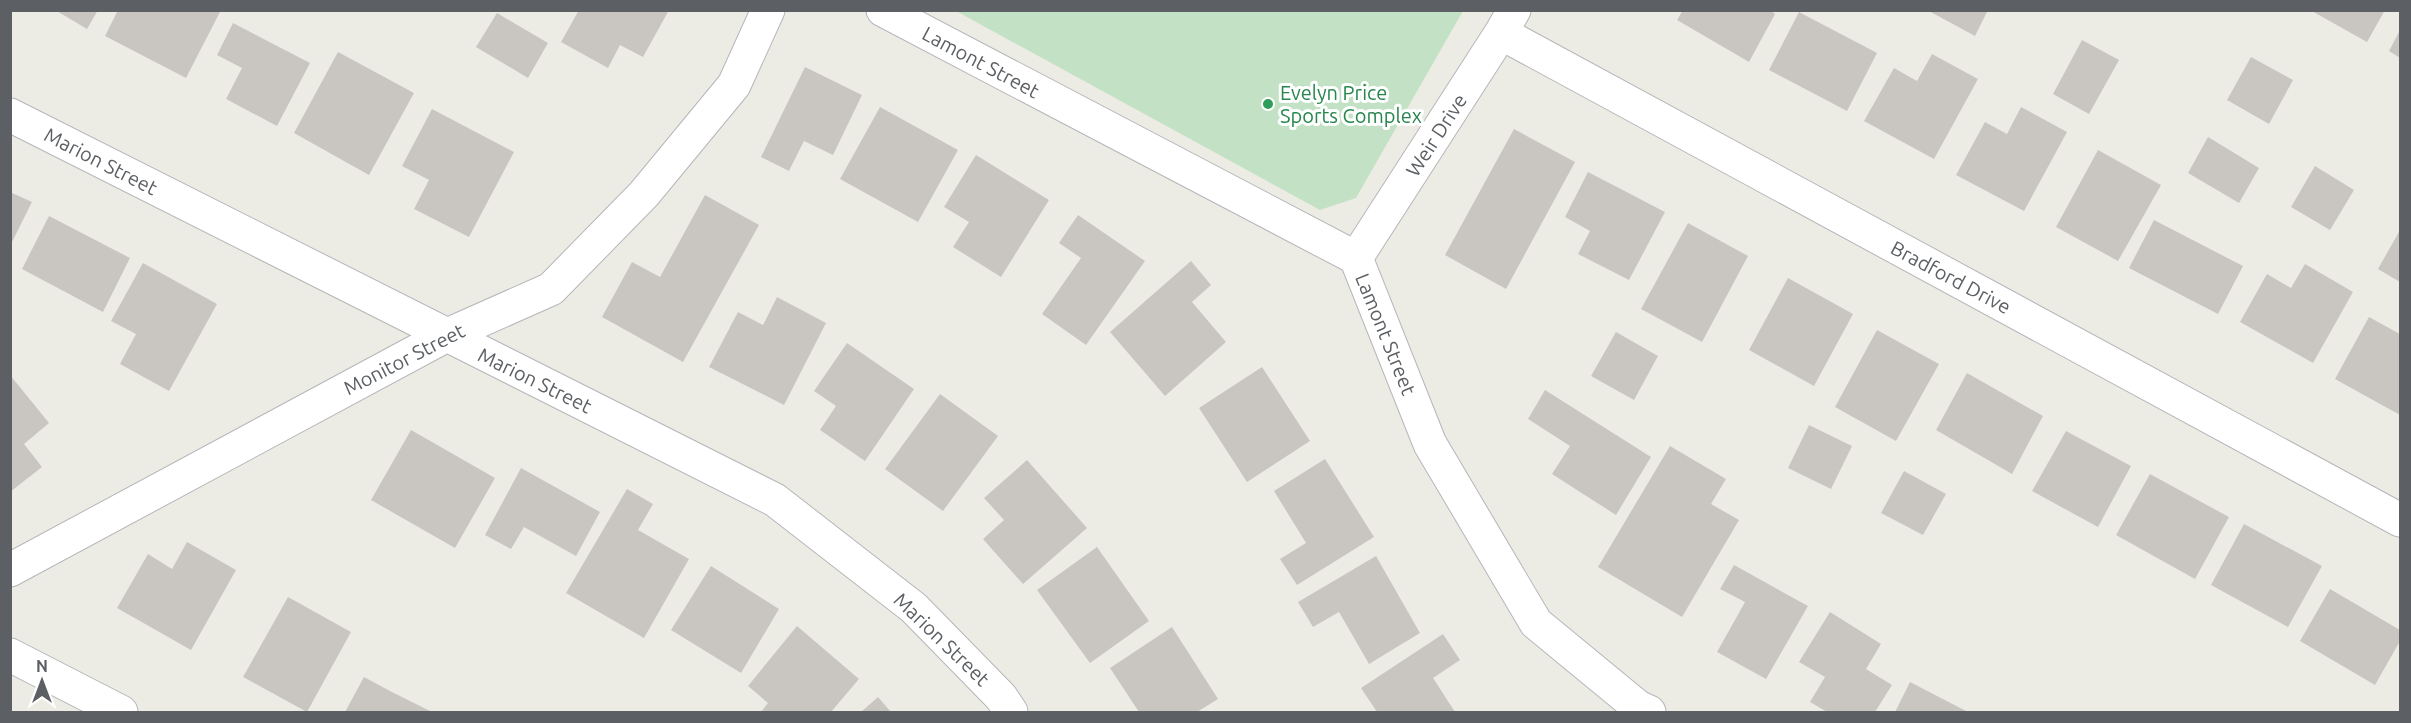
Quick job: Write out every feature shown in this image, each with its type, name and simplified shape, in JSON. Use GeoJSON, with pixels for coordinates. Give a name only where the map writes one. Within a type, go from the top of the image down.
{"type":"FeatureCollection","features":[{"type":"Feature","properties":{"kind":"street","name":"Monitor Street"},"geometry":{"type":"LineString","coordinates":[[10,570],[445,336],[551,290],[644,194],[734,85],[768,10]]}},
{"type":"Feature","properties":{"kind":"street","name":"Lamont Street"},"geometry":{"type":"LineString","coordinates":[[883,10],[1356,258],[1430,444],[1536,623],[1638,706],[1649,712]]}},
{"type":"Feature","properties":{"kind":"street","name":"Weir Drive"},"geometry":{"type":"LineString","coordinates":[[1356,258],[1508,22]]}},
{"type":"Feature","properties":{"kind":"street","name":"Bradford Drive"},"geometry":{"type":"LineString","coordinates":[[1508,22],[2400,520]]}},
{"type":"Feature","properties":{"kind":"street","name":"Marion Street"},"geometry":{"type":"LineString","coordinates":[[10,115],[445,336],[775,500],[914,608],[1001,697],[1011,712]]}},
{"type":"Feature","properties":{"kind":"street"},"geometry":{"type":"LineString","coordinates":[[10,655],[121,712]]}},
{"type":"Feature","properties":{"kind":"green space","name":"Evelyn Price Sports Complex"},"geometry":{"type":"Polygon","coordinates":[[[1463,10],[1356,198],[1320,210],[956,11],[1463,10]]]}},
{"type":"Feature","properties":{"kind":"building"},"geometry":{"type":"Polygon","coordinates":[[[55,10],[98,10],[87,29],[55,10]]]}},
{"type":"Feature","properties":{"kind":"building"},"geometry":{"type":"Polygon","coordinates":[[[118,10],[221,10],[186,78],[105,36],[118,10]]]}},
{"type":"Feature","properties":{"kind":"building"},"geometry":{"type":"Polygon","coordinates":[[[579,10],[669,10],[643,57],[620,45],[608,68],[561,42],[579,10]]]}},
{"type":"Feature","properties":{"kind":"building"},"geometry":{"type":"Polygon","coordinates":[[[1683,10],[1770,10],[1775,14],[1749,62],[1677,20],[1683,10]]]}},
{"type":"Feature","properties":{"kind":"building"},"geometry":{"type":"Polygon","coordinates":[[[1927,10],[1988,10],[1975,36],[1927,10]]]}},
{"type":"Feature","properties":{"kind":"building"},"geometry":{"type":"Polygon","coordinates":[[[2310,10],[2385,10],[2367,42],[2310,10]]]}},
{"type":"Feature","properties":{"kind":"building"},"geometry":{"type":"Polygon","coordinates":[[[1799,12],[1877,53],[1847,111],[1769,70],[1799,12]]]}},
{"type":"Feature","properties":{"kind":"building"},"geometry":{"type":"Polygon","coordinates":[[[497,13],[548,43],[528,78],[476,47],[497,13]]]}},
{"type":"Feature","properties":{"kind":"building"},"geometry":{"type":"Polygon","coordinates":[[[233,23],[310,63],[277,126],[226,99],[242,68],[217,55],[233,23]]]}},
{"type":"Feature","properties":{"kind":"building"},"geometry":{"type":"Polygon","coordinates":[[[2400,30],[2400,58],[2389,51],[2400,30]]]}},
{"type":"Feature","properties":{"kind":"building"},"geometry":{"type":"Polygon","coordinates":[[[2082,40],[2119,60],[2089,114],[2053,94],[2082,40]]]}},
{"type":"Feature","properties":{"kind":"building"},"geometry":{"type":"Polygon","coordinates":[[[338,52],[414,93],[369,175],[294,133],[338,52]]]}},
{"type":"Feature","properties":{"kind":"building"},"geometry":{"type":"Polygon","coordinates":[[[1932,54],[1978,79],[1934,159],[1864,121],[1894,68],[1917,81],[1932,54]]]}},
{"type":"Feature","properties":{"kind":"building"},"geometry":{"type":"Polygon","coordinates":[[[2251,57],[2293,80],[2269,124],[2227,100],[2251,57]]]}},
{"type":"Feature","properties":{"kind":"building"},"geometry":{"type":"Polygon","coordinates":[[[805,67],[862,95],[833,155],[804,141],[789,171],[761,157],[805,67]]]}},
{"type":"Feature","properties":{"kind":"building"},"geometry":{"type":"Polygon","coordinates":[[[880,107],[958,150],[918,222],[840,179],[880,107]]]}},
{"type":"Feature","properties":{"kind":"building"},"geometry":{"type":"Polygon","coordinates":[[[2021,107],[2067,132],[2024,211],[1956,175],[1985,122],[2007,134],[2021,107]]]}},
{"type":"Feature","properties":{"kind":"building"},"geometry":{"type":"Polygon","coordinates":[[[432,109],[514,152],[469,237],[414,209],[429,180],[402,166],[432,109]]]}},
{"type":"Feature","properties":{"kind":"building"},"geometry":{"type":"Polygon","coordinates":[[[1514,129],[1575,162],[1506,289],[1445,255],[1514,129]]]}},
{"type":"Feature","properties":{"kind":"building"},"geometry":{"type":"Polygon","coordinates":[[[2208,137],[2259,168],[2239,203],[2188,173],[2208,137]]]}},
{"type":"Feature","properties":{"kind":"building"},"geometry":{"type":"Polygon","coordinates":[[[2098,150],[2161,185],[2118,261],[2056,227],[2098,150]]]}},
{"type":"Feature","properties":{"kind":"building"},"geometry":{"type":"Polygon","coordinates":[[[976,155],[1049,200],[1001,277],[953,247],[969,222],[944,207],[976,155]]]}},
{"type":"Feature","properties":{"kind":"building"},"geometry":{"type":"Polygon","coordinates":[[[2315,166],[2354,190],[2330,230],[2291,207],[2315,166]]]}},
{"type":"Feature","properties":{"kind":"building"},"geometry":{"type":"Polygon","coordinates":[[[1588,172],[1665,212],[1629,280],[1578,254],[1590,231],[1565,217],[1588,172]]]}},
{"type":"Feature","properties":{"kind":"building"},"geometry":{"type":"Polygon","coordinates":[[[10,192],[32,202],[10,246],[10,192]]]}},
{"type":"Feature","properties":{"kind":"building"},"geometry":{"type":"Polygon","coordinates":[[[705,195],[759,225],[683,362],[602,317],[632,262],[660,277],[705,195]]]}},
{"type":"Feature","properties":{"kind":"building"},"geometry":{"type":"Polygon","coordinates":[[[1078,215],[1145,261],[1086,345],[1042,314],[1081,258],[1059,243],[1078,215]]]}},
{"type":"Feature","properties":{"kind":"building"},"geometry":{"type":"Polygon","coordinates":[[[49,216],[130,258],[103,312],[22,269],[49,216]]]}},
{"type":"Feature","properties":{"kind":"building"},"geometry":{"type":"Polygon","coordinates":[[[2154,220],[2243,266],[2218,314],[2129,268],[2154,220]]]}},
{"type":"Feature","properties":{"kind":"building"},"geometry":{"type":"Polygon","coordinates":[[[1688,223],[1748,256],[1702,342],[1641,309],[1688,223]]]}},
{"type":"Feature","properties":{"kind":"building"},"geometry":{"type":"Polygon","coordinates":[[[2400,230],[2400,282],[2378,269],[2400,230]]]}},
{"type":"Feature","properties":{"kind":"building"},"geometry":{"type":"Polygon","coordinates":[[[1191,261],[1211,285],[1192,302],[1226,342],[1165,396],[1110,332],[1191,261]]]}},
{"type":"Feature","properties":{"kind":"building"},"geometry":{"type":"Polygon","coordinates":[[[143,263],[217,304],[169,391],[120,364],[136,334],[111,321],[143,263]]]}},
{"type":"Feature","properties":{"kind":"building"},"geometry":{"type":"Polygon","coordinates":[[[2305,264],[2353,292],[2313,363],[2240,322],[2267,274],[2291,288],[2305,264]]]}},
{"type":"Feature","properties":{"kind":"building"},"geometry":{"type":"Polygon","coordinates":[[[1788,278],[1853,314],[1814,386],[1749,350],[1788,278]]]}},
{"type":"Feature","properties":{"kind":"building"},"geometry":{"type":"Polygon","coordinates":[[[777,297],[826,323],[784,405],[709,367],[738,312],[763,325],[777,297]]]}},
{"type":"Feature","properties":{"kind":"building"},"geometry":{"type":"Polygon","coordinates":[[[2369,317],[2400,334],[2400,415],[2335,379],[2369,317]]]}},
{"type":"Feature","properties":{"kind":"building"},"geometry":{"type":"Polygon","coordinates":[[[1877,330],[1939,364],[1896,441],[1835,407],[1877,330]]]}},
{"type":"Feature","properties":{"kind":"building"},"geometry":{"type":"Polygon","coordinates":[[[1616,332],[1658,356],[1634,400],[1591,376],[1616,332]]]}},
{"type":"Feature","properties":{"kind":"building"},"geometry":{"type":"Polygon","coordinates":[[[847,343],[914,389],[865,461],[820,430],[836,406],[814,391],[847,343]]]}},
{"type":"Feature","properties":{"kind":"building"},"geometry":{"type":"Polygon","coordinates":[[[1262,367],[1310,441],[1247,482],[1199,408],[1262,367]]]}},
{"type":"Feature","properties":{"kind":"building"},"geometry":{"type":"Polygon","coordinates":[[[1967,373],[2043,416],[2012,474],[1936,430],[1967,373]]]}},
{"type":"Feature","properties":{"kind":"building"},"geometry":{"type":"Polygon","coordinates":[[[10,375],[49,423],[24,444],[42,467],[10,492],[10,375]]]}},
{"type":"Feature","properties":{"kind":"building"},"geometry":{"type":"Polygon","coordinates":[[[1545,390],[1651,457],[1616,515],[1552,474],[1570,446],[1528,419],[1545,390]]]}},
{"type":"Feature","properties":{"kind":"building"},"geometry":{"type":"Polygon","coordinates":[[[940,394],[998,436],[943,511],[885,469],[940,394]]]}},
{"type":"Feature","properties":{"kind":"building"},"geometry":{"type":"Polygon","coordinates":[[[1809,425],[1852,446],[1831,489],[1788,468],[1809,425]]]}},
{"type":"Feature","properties":{"kind":"building"},"geometry":{"type":"Polygon","coordinates":[[[411,430],[495,478],[455,548],[371,500],[411,430]]]}},
{"type":"Feature","properties":{"kind":"building"},"geometry":{"type":"Polygon","coordinates":[[[2066,431],[2131,466],[2098,527],[2032,491],[2066,431]]]}},
{"type":"Feature","properties":{"kind":"building"},"geometry":{"type":"Polygon","coordinates":[[[1670,446],[1726,479],[1711,504],[1739,520],[1682,617],[1598,567],[1670,446]]]}},
{"type":"Feature","properties":{"kind":"building"},"geometry":{"type":"Polygon","coordinates":[[[1325,459],[1374,537],[1297,585],[1280,559],[1306,543],[1274,491],[1325,459]]]}},
{"type":"Feature","properties":{"kind":"building"},"geometry":{"type":"Polygon","coordinates":[[[1027,460],[1087,528],[1023,584],[983,539],[1004,520],[984,498],[1027,460]]]}},
{"type":"Feature","properties":{"kind":"building"},"geometry":{"type":"Polygon","coordinates":[[[521,468],[600,512],[576,556],[524,527],[511,549],[485,535],[521,468]]]}},
{"type":"Feature","properties":{"kind":"building"},"geometry":{"type":"Polygon","coordinates":[[[1904,471],[1946,494],[1923,535],[1881,513],[1904,471]]]}},
{"type":"Feature","properties":{"kind":"building"},"geometry":{"type":"Polygon","coordinates":[[[2150,474],[2229,517],[2195,579],[2116,535],[2150,474]]]}},
{"type":"Feature","properties":{"kind":"building"},"geometry":{"type":"Polygon","coordinates":[[[627,489],[653,504],[638,530],[689,559],[644,638],[566,593],[627,489]]]}},
{"type":"Feature","properties":{"kind":"building"},"geometry":{"type":"Polygon","coordinates":[[[2244,524],[2322,566],[2288,627],[2211,585],[2244,524]]]}},
{"type":"Feature","properties":{"kind":"building"},"geometry":{"type":"Polygon","coordinates":[[[187,542],[236,570],[191,650],[117,608],[148,554],[172,569],[187,542]]]}},
{"type":"Feature","properties":{"kind":"building"},"geometry":{"type":"Polygon","coordinates":[[[1097,547],[1149,621],[1090,663],[1037,590],[1097,547]]]}},
{"type":"Feature","properties":{"kind":"building"},"geometry":{"type":"Polygon","coordinates":[[[1376,556],[1420,633],[1369,664],[1339,612],[1313,627],[1298,602],[1376,556]]]}},
{"type":"Feature","properties":{"kind":"building"},"geometry":{"type":"Polygon","coordinates":[[[1734,565],[1808,606],[1766,679],[1717,652],[1745,602],[1720,589],[1734,565]]]}},
{"type":"Feature","properties":{"kind":"building"},"geometry":{"type":"Polygon","coordinates":[[[711,566],[779,609],[741,673],[671,630],[711,566]]]}},
{"type":"Feature","properties":{"kind":"building"},"geometry":{"type":"Polygon","coordinates":[[[2330,589],[2400,630],[2400,641],[2375,685],[2300,641],[2330,589]]]}},
{"type":"Feature","properties":{"kind":"building"},"geometry":{"type":"Polygon","coordinates":[[[288,597],[351,632],[307,712],[243,677],[288,597]]]}},
{"type":"Feature","properties":{"kind":"building"},"geometry":{"type":"Polygon","coordinates":[[[1830,612],[1881,644],[1866,669],[1892,685],[1875,712],[1827,712],[1810,702],[1825,677],[1799,662],[1830,612]]]}},
{"type":"Feature","properties":{"kind":"building"},"geometry":{"type":"Polygon","coordinates":[[[797,626],[859,679],[831,712],[761,712],[768,703],[748,686],[797,626]]]}},
{"type":"Feature","properties":{"kind":"building"},"geometry":{"type":"Polygon","coordinates":[[[1172,627],[1218,699],[1197,712],[1139,712],[1110,668],[1172,627]]]}},
{"type":"Feature","properties":{"kind":"building"},"geometry":{"type":"Polygon","coordinates":[[[1443,634],[1460,660],[1433,678],[1455,712],[1377,712],[1361,688],[1443,634]]]}},
{"type":"Feature","properties":{"kind":"building"},"geometry":{"type":"Polygon","coordinates":[[[364,677],[390,691],[432,712],[345,712],[364,677]]]}},
{"type":"Feature","properties":{"kind":"building"},"geometry":{"type":"Polygon","coordinates":[[[1910,682],[1968,712],[1895,712],[1910,682]]]}},
{"type":"Feature","properties":{"kind":"building"},"geometry":{"type":"Polygon","coordinates":[[[878,697],[891,712],[861,712],[878,697]]]}},
{"type":"Feature","properties":{"kind":"place","name":"Evelyn Price Sports Complex"},"geometry":{"type":"Point","coordinates":[1268,104]}}]}
